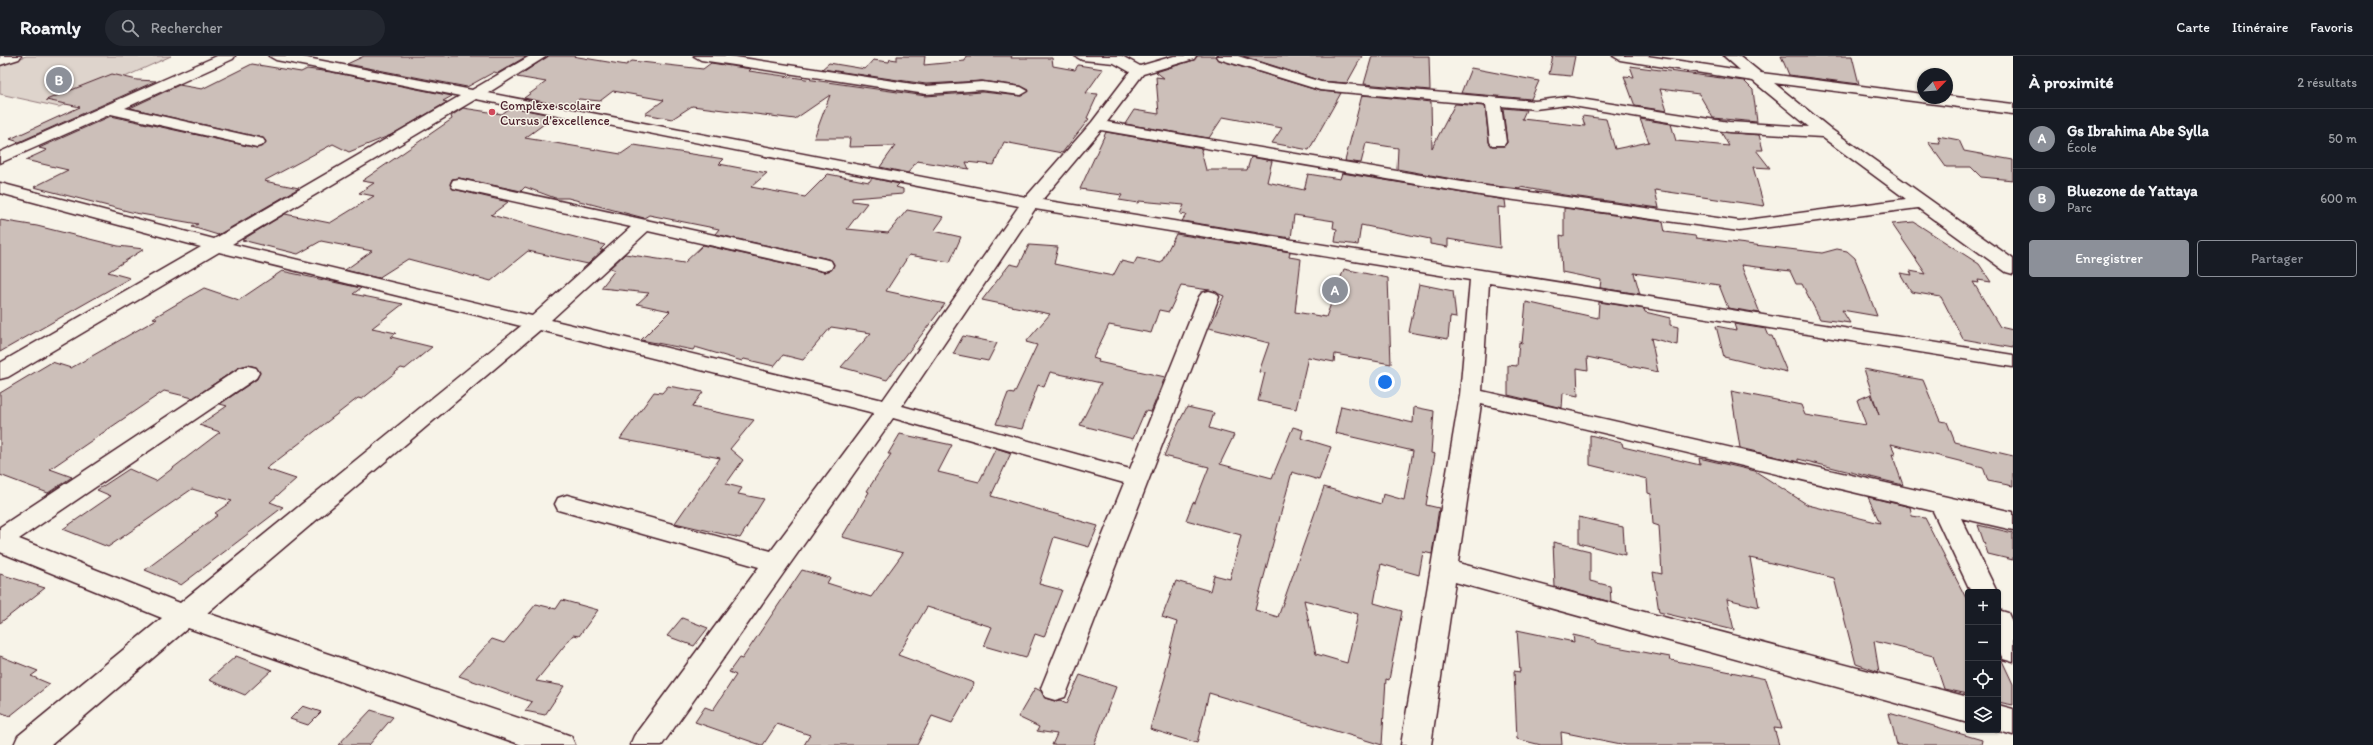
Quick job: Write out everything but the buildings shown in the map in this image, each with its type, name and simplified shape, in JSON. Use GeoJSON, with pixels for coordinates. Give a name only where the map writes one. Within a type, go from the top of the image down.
{"type":"FeatureCollection","features":[{"type":"Feature","properties":{"kind":"street"},"geometry":{"type":"LineString","coordinates":[[0,61],[14,56]]}},
{"type":"Feature","properties":{"kind":"street"},"geometry":{"type":"LineString","coordinates":[[0,158],[228,56]]}},
{"type":"Feature","properties":{"kind":"street"},"geometry":{"type":"LineString","coordinates":[[276,56],[1030,203],[2013,361]]}},
{"type":"Feature","properties":{"kind":"street"},"geometry":{"type":"LineString","coordinates":[[0,372],[540,56]]}},
{"type":"Feature","properties":{"kind":"street"},"geometry":{"type":"LineString","coordinates":[[705,56],[926,90],[982,86],[1021,91]]}},
{"type":"Feature","properties":{"kind":"street"},"geometry":{"type":"LineString","coordinates":[[1082,56],[1117,59],[1138,71]]}},
{"type":"Feature","properties":{"kind":"street"},"geometry":{"type":"LineString","coordinates":[[645,745],[888,409],[1030,203],[1097,125],[1138,71],[1189,56]]}},
{"type":"Feature","properties":{"kind":"street"},"geometry":{"type":"LineString","coordinates":[[1224,56],[1320,86],[1535,105],[1567,101],[1729,127],[1826,133]]}},
{"type":"Feature","properties":{"kind":"street"},"geometry":{"type":"LineString","coordinates":[[1620,56],[1757,77],[1917,97]]}},
{"type":"Feature","properties":{"kind":"street"},"geometry":{"type":"LineString","coordinates":[[1731,56],[1826,133],[2013,268]]}},
{"type":"Feature","properties":{"kind":"street"},"geometry":{"type":"LineString","coordinates":[[1953,101],[2013,109]]}},
{"type":"Feature","properties":{"kind":"street"},"geometry":{"type":"LineString","coordinates":[[1493,102],[1498,142]]}},
{"type":"Feature","properties":{"kind":"street"},"geometry":{"type":"LineString","coordinates":[[110,109],[256,142]]}},
{"type":"Feature","properties":{"kind":"street"},"geometry":{"type":"LineString","coordinates":[[1097,125],[1478,190],[1739,226],[1921,202]]}},
{"type":"Feature","properties":{"kind":"street"},"geometry":{"type":"LineString","coordinates":[[459,184],[643,226],[824,264]]}},
{"type":"Feature","properties":{"kind":"street"},"geometry":{"type":"LineString","coordinates":[[0,188],[215,246],[888,409],[1137,479]]}},
{"type":"Feature","properties":{"kind":"street"},"geometry":{"type":"LineString","coordinates":[[29,745],[535,324],[643,226]]}},
{"type":"Feature","properties":{"kind":"street"},"geometry":{"type":"LineString","coordinates":[[1416,745],[1442,570],[1471,394],[1480,275]]}},
{"type":"Feature","properties":{"kind":"street"},"geometry":{"type":"LineString","coordinates":[[1055,688],[1209,297]]}},
{"type":"Feature","properties":{"kind":"street"},"geometry":{"type":"LineString","coordinates":[[0,541],[248,373]]}},
{"type":"Feature","properties":{"kind":"street"},"geometry":{"type":"LineString","coordinates":[[1471,394],[2013,521]]}},
{"type":"Feature","properties":{"kind":"street"},"geometry":{"type":"LineString","coordinates":[[567,504],[777,562]]}},
{"type":"Feature","properties":{"kind":"street"},"geometry":{"type":"LineString","coordinates":[[1942,504],[1983,589]]}},
{"type":"Feature","properties":{"kind":"street"},"geometry":{"type":"LineString","coordinates":[[0,541],[184,616],[560,745]]}},
{"type":"Feature","properties":{"kind":"street"},"geometry":{"type":"LineString","coordinates":[[1442,570],[1965,709]]}},
{"type":"Feature","properties":{"kind":"street"},"geometry":{"type":"LineString","coordinates":[[2000,625],[2013,651]]}},
{"type":"Feature","properties":{"kind":"street"},"geometry":{"type":"LineString","coordinates":[[2001,719],[2013,722]]}},
{"type":"Feature","properties":{"kind":"shaded area"},"geometry":{"type":"Polygon","coordinates":[[[26,56],[171,56],[59,107],[0,94],[0,66],[26,56]]]}},
{"type":"Feature","properties":{"kind":"place","name":"Bluezone de Yattaya"},"geometry":{"type":"Point","coordinates":[59,80]}},
{"type":"Feature","properties":{"kind":"place","name":"Complexe scolaire Cursus d'excellence"},"geometry":{"type":"Point","coordinates":[492,112]}},
{"type":"Feature","properties":{"kind":"place","name":"Gs Ibrahima Abe Sylla"},"geometry":{"type":"Point","coordinates":[1335,290]}}]}
